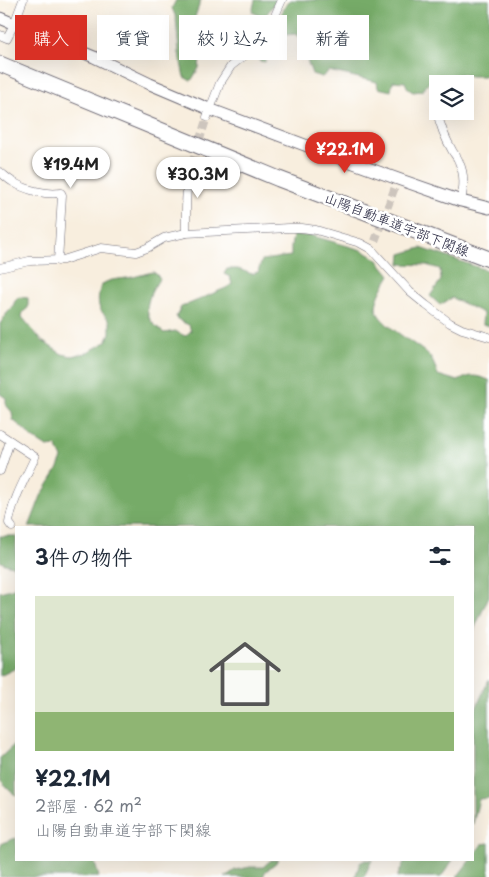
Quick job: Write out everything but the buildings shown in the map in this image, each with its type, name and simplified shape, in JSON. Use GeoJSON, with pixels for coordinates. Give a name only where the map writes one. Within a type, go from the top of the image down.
{"type":"FeatureCollection","features":[{"type":"Feature","properties":{"kind":"highway","name":"山陽自動車道宇部下関線"},"geometry":{"type":"LineString","coordinates":[[0,64],[279,179],[489,259]]}},
{"type":"Feature","properties":{"kind":"street"},"geometry":{"type":"LineString","coordinates":[[0,35],[7,38],[23,0]]}},
{"type":"Feature","properties":{"kind":"street"},"geometry":{"type":"LineString","coordinates":[[208,113],[220,83],[231,66],[254,48],[269,29],[282,0]]}},
{"type":"Feature","properties":{"kind":"street"},"geometry":{"type":"LineString","coordinates":[[0,18],[94,57],[208,113],[326,153],[396,183],[489,208]]}},
{"type":"Feature","properties":{"kind":"street"},"geometry":{"type":"LineString","coordinates":[[438,120],[443,133],[459,161],[464,178],[461,201]]}},
{"type":"Feature","properties":{"kind":"street"},"geometry":{"type":"LineString","coordinates":[[186,232],[186,194],[192,164]]}},
{"type":"Feature","properties":{"kind":"street"},"geometry":{"type":"LineString","coordinates":[[0,172],[13,182],[32,190],[46,193],[61,193],[58,261]]}},
{"type":"Feature","properties":{"kind":"street"},"geometry":{"type":"LineString","coordinates":[[0,268],[29,261],[58,261],[101,248],[136,252],[164,238],[186,232],[302,228],[344,238],[371,249],[410,292],[450,323],[462,329],[489,337]]}},
{"type":"Feature","properties":{"kind":"street"},"geometry":{"type":"LineString","coordinates":[[371,249],[375,241]]}},
{"type":"Feature","properties":{"kind":"street"},"geometry":{"type":"LineString","coordinates":[[0,434],[36,458],[20,488],[10,517],[9,523],[12,528]]}},
{"type":"Feature","properties":{"kind":"street"},"geometry":{"type":"LineString","coordinates":[[0,471],[10,441]]}},
{"type":"Feature","properties":{"kind":"green space"},"geometry":{"type":"Polygon","coordinates":[[[176,0],[201,0],[196,15],[179,15],[179,53],[176,18],[172,8],[176,0]]]}},
{"type":"Feature","properties":{"kind":"green space"},"geometry":{"type":"Polygon","coordinates":[[[255,0],[277,0],[266,15],[258,15],[252,12],[255,0]]]}},
{"type":"Feature","properties":{"kind":"green space"},"geometry":{"type":"Polygon","coordinates":[[[291,0],[489,0],[489,76],[460,74],[429,75],[429,83],[422,91],[413,92],[408,89],[405,82],[393,81],[391,91],[378,88],[377,82],[329,71],[322,77],[312,74],[307,60],[369,60],[369,15],[297,15],[297,35],[287,35],[287,15],[281,15],[287,3],[291,0]]]}},
{"type":"Feature","properties":{"kind":"green space"},"geometry":{"type":"Polygon","coordinates":[[[180,60],[200,60],[199,68],[191,81],[184,77],[180,60]]]}},
{"type":"Feature","properties":{"kind":"green space"},"geometry":{"type":"Polygon","coordinates":[[[293,235],[313,236],[362,250],[377,259],[390,275],[380,294],[376,307],[383,320],[430,357],[438,375],[458,381],[473,376],[489,380],[489,596],[474,630],[474,526],[29,526],[41,496],[62,458],[56,446],[47,447],[30,436],[13,420],[12,412],[6,405],[6,398],[0,394],[0,324],[15,301],[19,297],[28,298],[28,308],[23,312],[22,317],[42,341],[62,354],[72,356],[86,353],[106,342],[110,333],[110,321],[99,306],[99,292],[102,285],[113,280],[154,272],[160,278],[149,299],[147,311],[149,317],[164,333],[175,331],[185,336],[191,331],[189,325],[176,317],[181,307],[232,284],[230,277],[224,274],[227,269],[238,269],[252,274],[258,272],[262,260],[291,256],[293,235]]]}},
{"type":"Feature","properties":{"kind":"green space"},"geometry":{"type":"Polygon","coordinates":[[[421,248],[489,271],[489,326],[482,324],[483,313],[452,298],[440,305],[430,296],[441,280],[440,269],[426,265],[400,264],[401,254],[421,248]]]}},
{"type":"Feature","properties":{"kind":"green space"},"geometry":{"type":"Polygon","coordinates":[[[0,536],[15,536],[15,567],[0,561],[0,536]]]}},
{"type":"Feature","properties":{"kind":"green space"},"geometry":{"type":"Polygon","coordinates":[[[15,586],[15,668],[0,676],[0,592],[14,588],[15,586]]]}},
{"type":"Feature","properties":{"kind":"green space"},"geometry":{"type":"Polygon","coordinates":[[[489,679],[489,798],[479,799],[474,820],[474,713],[489,679]]]}},
{"type":"Feature","properties":{"kind":"green space"},"geometry":{"type":"Polygon","coordinates":[[[15,744],[15,794],[2,782],[0,758],[15,744]]]}},
{"type":"Feature","properties":{"kind":"green space"},"geometry":{"type":"Polygon","coordinates":[[[15,838],[15,861],[94,861],[99,877],[0,877],[0,849],[2,843],[15,838]]]}},
{"type":"Feature","properties":{"kind":"green space"},"geometry":{"type":"Polygon","coordinates":[[[489,843],[489,877],[457,877],[469,861],[474,861],[474,855],[482,844],[489,843]]]}},
{"type":"Feature","properties":{"kind":"green space"},"geometry":{"type":"Polygon","coordinates":[[[270,861],[278,861],[265,872],[263,877],[225,877],[235,870],[263,867],[270,861]]]}},
{"type":"Feature","properties":{"kind":"green space"},"geometry":{"type":"Polygon","coordinates":[[[372,861],[364,877],[355,877],[360,863],[372,861]]]}},
{"type":"Feature","properties":{"kind":"green space"},"geometry":{"type":"Polygon","coordinates":[[[405,861],[452,861],[441,877],[397,877],[405,861]]]}},
{"type":"Feature","properties":{"kind":"tunnel"},"geometry":{"type":"LineString","coordinates":[[192,164],[207,117]]}},
{"type":"Feature","properties":{"kind":"tunnel"},"geometry":{"type":"LineString","coordinates":[[375,241],[395,187]]}}]}
